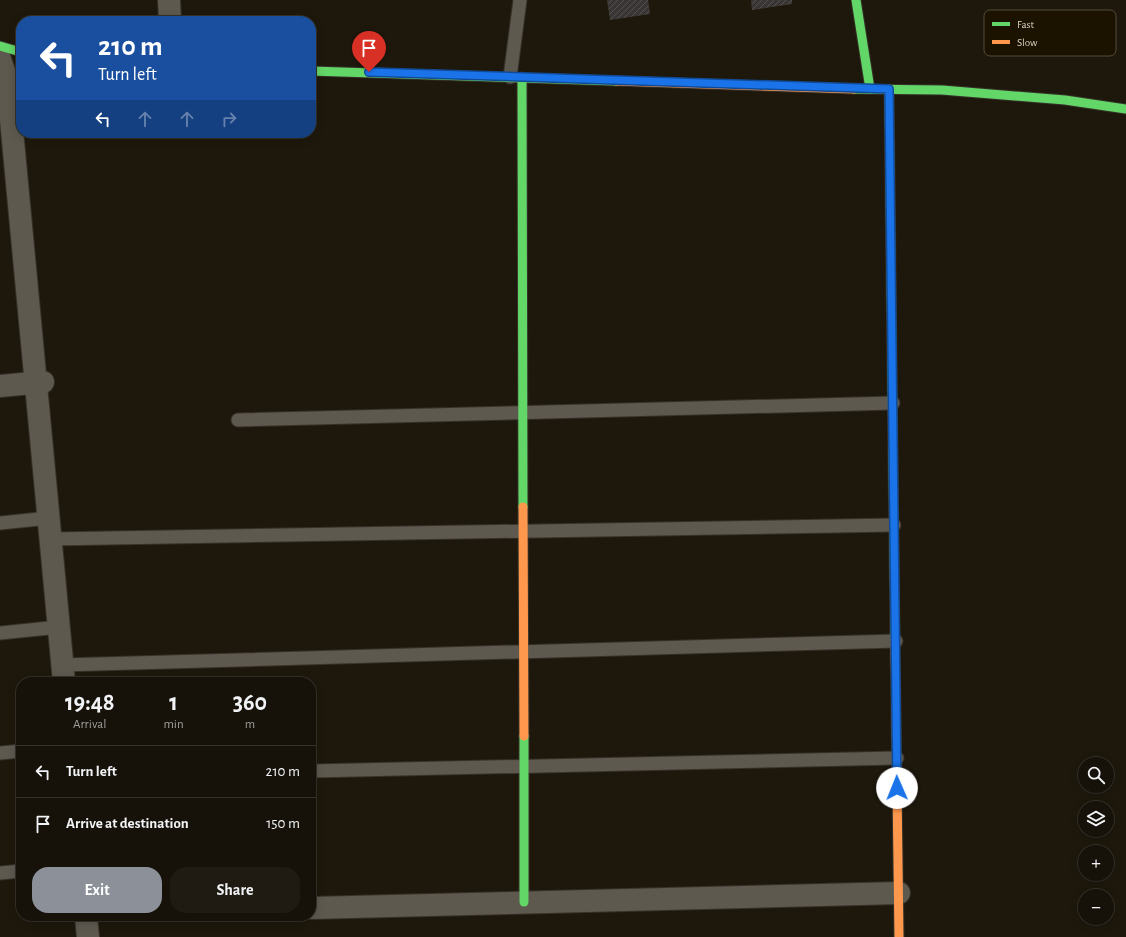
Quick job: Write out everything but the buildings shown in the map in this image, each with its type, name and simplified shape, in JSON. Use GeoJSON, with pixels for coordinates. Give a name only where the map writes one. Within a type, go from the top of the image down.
{"type":"FeatureCollection","features":[{"type":"Feature","properties":{"kind":"street"},"geometry":{"type":"LineString","coordinates":[[169,0],[170,16]]}},
{"type":"Feature","properties":{"kind":"street"},"geometry":{"type":"LineString","coordinates":[[856,0],[870,89]]}},
{"type":"Feature","properties":{"kind":"street"},"geometry":{"type":"LineString","coordinates":[[0,46],[16,51]]}},
{"type":"Feature","properties":{"kind":"street"},"geometry":{"type":"LineString","coordinates":[[0,59],[7,80],[39,382],[49,529],[63,674]]}},
{"type":"Feature","properties":{"kind":"street"},"geometry":{"type":"LineString","coordinates":[[316,71],[950,91],[1065,100],[1126,109]]}},
{"type":"Feature","properties":{"kind":"street"},"geometry":{"type":"LineString","coordinates":[[516,77],[522,412],[524,902]]}},
{"type":"Feature","properties":{"kind":"street"},"geometry":{"type":"LineString","coordinates":[[889,89],[899,937]]}},
{"type":"Feature","properties":{"kind":"street"},"geometry":{"type":"LineString","coordinates":[[0,386],[39,382]]}},
{"type":"Feature","properties":{"kind":"street"},"geometry":{"type":"LineString","coordinates":[[316,908],[899,892]]}},
{"type":"Feature","properties":{"kind":"street"},"geometry":{"type":"LineString","coordinates":[[86,921],[88,937]]}},
{"type":"Feature","properties":{"kind":"lane"},"geometry":{"type":"LineString","coordinates":[[516,77],[520,0]]}},
{"type":"Feature","properties":{"kind":"lane"},"geometry":{"type":"LineString","coordinates":[[238,420],[893,403]]}},
{"type":"Feature","properties":{"kind":"lane"},"geometry":{"type":"LineString","coordinates":[[0,523],[49,529],[523,531],[894,525]]}},
{"type":"Feature","properties":{"kind":"lane"},"geometry":{"type":"LineString","coordinates":[[0,633],[59,627]]}},
{"type":"Feature","properties":{"kind":"lane"},"geometry":{"type":"LineString","coordinates":[[63,674],[523,652],[896,641]]}},
{"type":"Feature","properties":{"kind":"lane"},"geometry":{"type":"LineString","coordinates":[[0,753],[16,751]]}},
{"type":"Feature","properties":{"kind":"lane"},"geometry":{"type":"LineString","coordinates":[[316,771],[897,758]]}},
{"type":"Feature","properties":{"kind":"lane"},"geometry":{"type":"LineString","coordinates":[[0,873],[16,872]]}},
{"type":"Feature","properties":{"kind":"traffic: fast"},"geometry":{"type":"LineString","coordinates":[[856,0],[870,89]]}},
{"type":"Feature","properties":{"kind":"traffic: fast"},"geometry":{"type":"LineString","coordinates":[[0,46],[16,51]]}},
{"type":"Feature","properties":{"kind":"traffic: fast"},"geometry":{"type":"LineString","coordinates":[[316,71],[616,81]]}},
{"type":"Feature","properties":{"kind":"traffic: fast"},"geometry":{"type":"LineString","coordinates":[[522,77],[523,507]]}},
{"type":"Feature","properties":{"kind":"traffic: fast"},"geometry":{"type":"LineString","coordinates":[[854,89],[942,90],[1065,100],[1126,109]]}},
{"type":"Feature","properties":{"kind":"traffic: fast"},"geometry":{"type":"LineString","coordinates":[[889,89],[895,639]]}},
{"type":"Feature","properties":{"kind":"traffic: fast"},"geometry":{"type":"LineString","coordinates":[[524,736],[524,902]]}},
{"type":"Feature","properties":{"kind":"traffic: slow"},"geometry":{"type":"LineString","coordinates":[[616,81],[854,89]]}},
{"type":"Feature","properties":{"kind":"traffic: slow"},"geometry":{"type":"LineString","coordinates":[[523,507],[524,736]]}},
{"type":"Feature","properties":{"kind":"traffic: slow"},"geometry":{"type":"LineString","coordinates":[[895,639],[899,937]]}},
{"type":"Feature","properties":{"kind":"route"},"geometry":{"type":"LineString","coordinates":[[369,72],[889,89],[897,788]]}}]}
